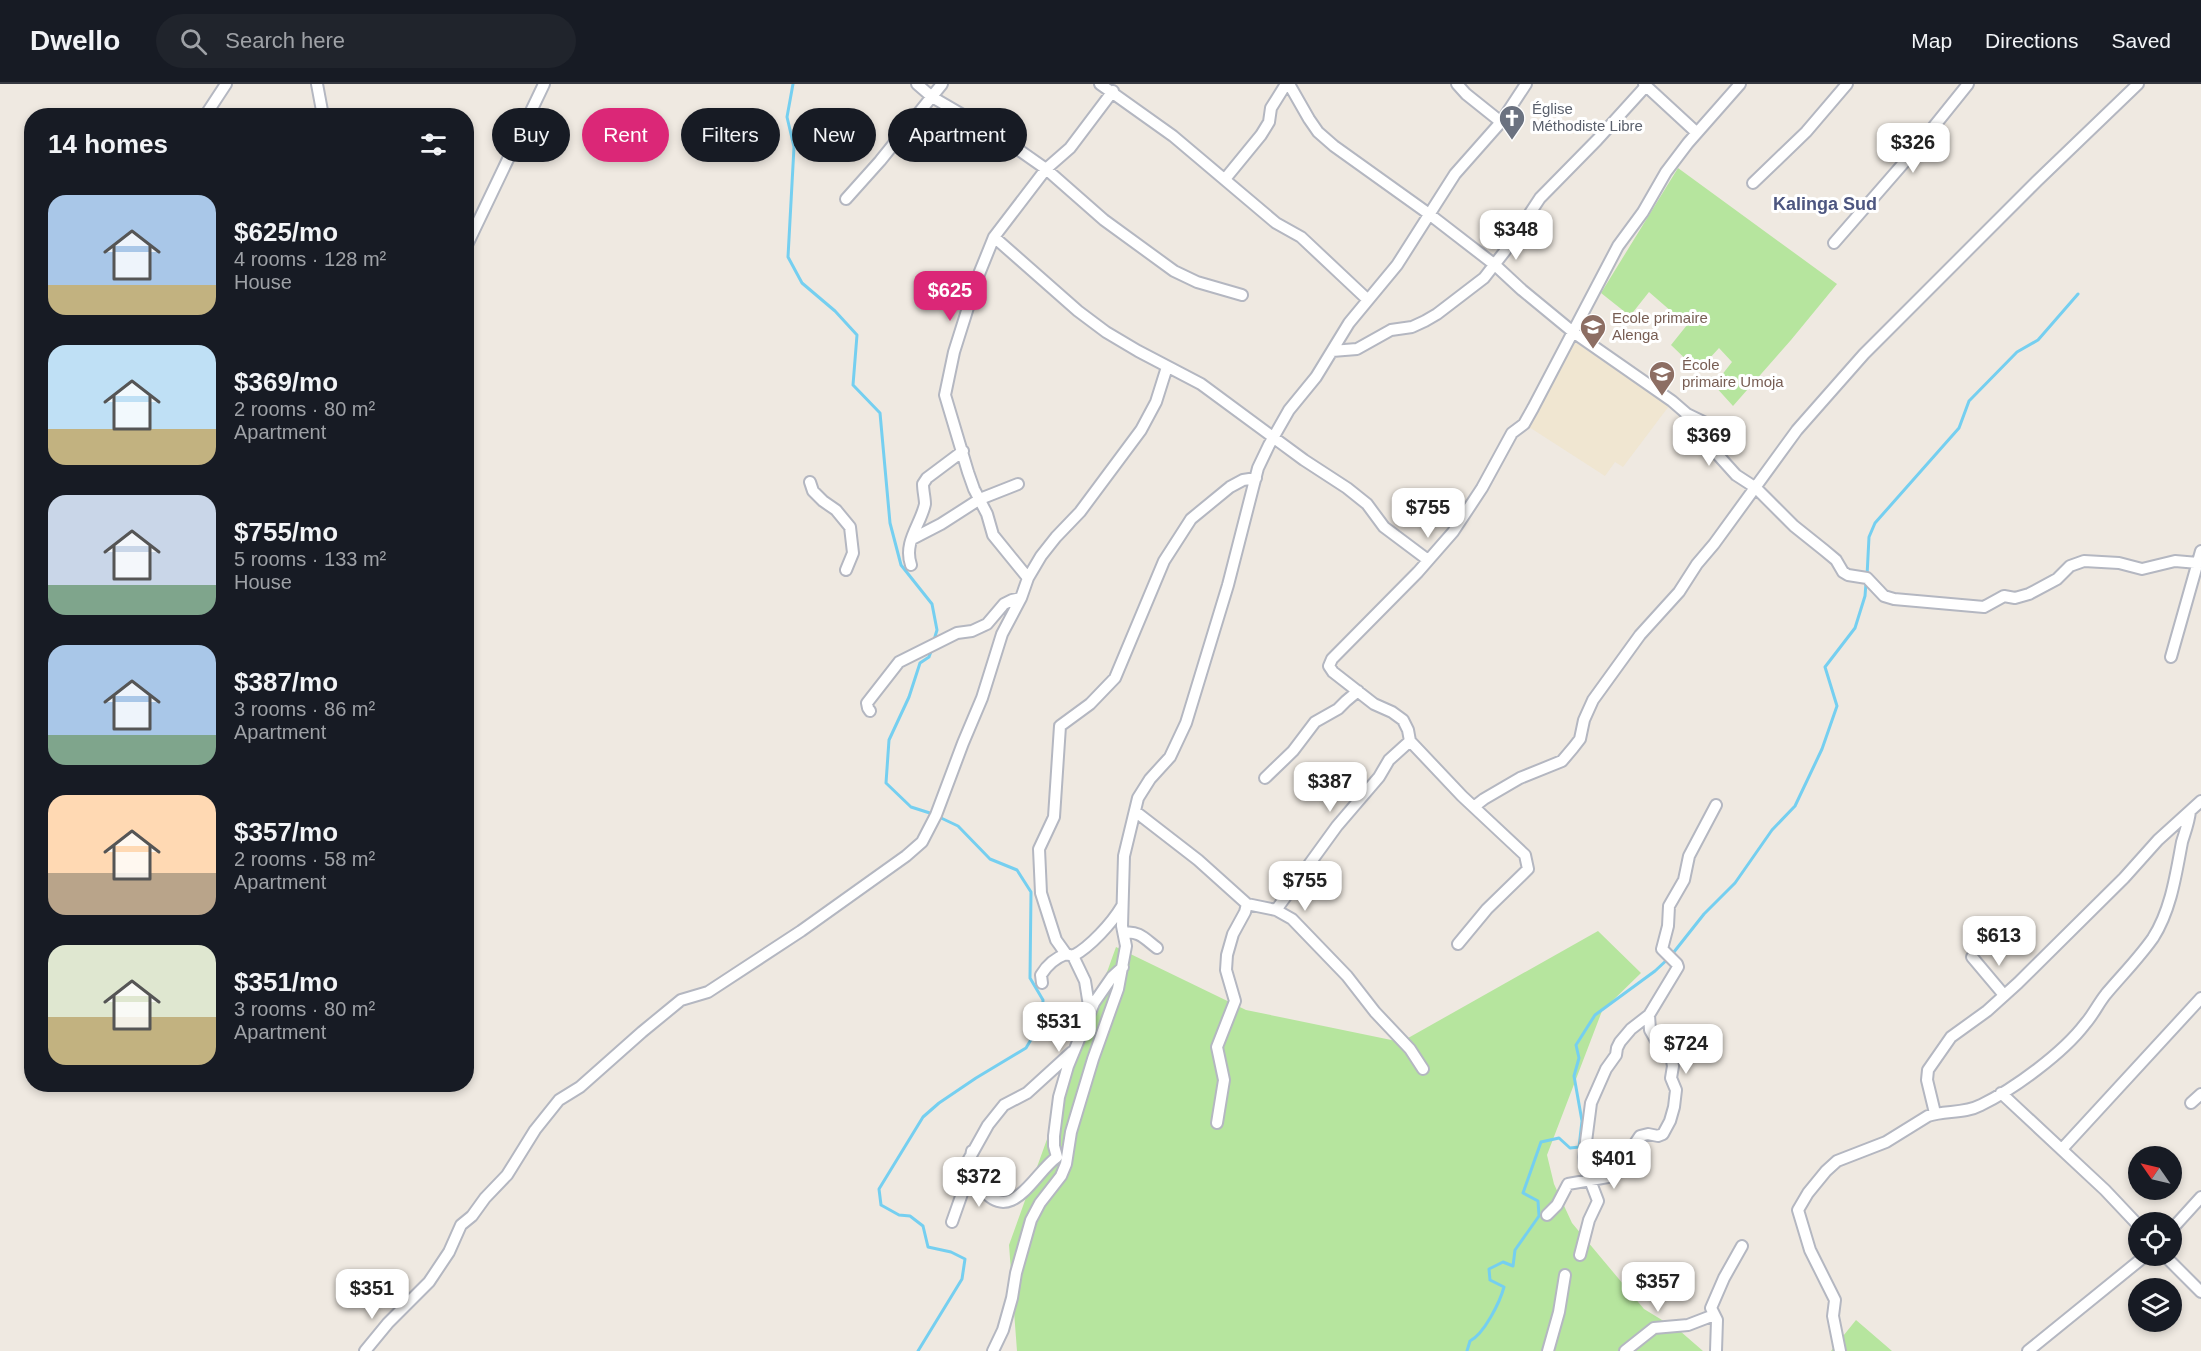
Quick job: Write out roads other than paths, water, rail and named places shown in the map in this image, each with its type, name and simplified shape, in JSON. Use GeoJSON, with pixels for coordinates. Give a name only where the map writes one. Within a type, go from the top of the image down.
{"type":"FeatureCollection","features":[{"type":"Feature","properties":{"kind":"street"},"geometry":{"type":"LineString","coordinates":[[210,108],[226,84]]}},
{"type":"Feature","properties":{"kind":"street"},"geometry":{"type":"LineString","coordinates":[[317,84],[322,108]]}},
{"type":"Feature","properties":{"kind":"street"},"geometry":{"type":"LineString","coordinates":[[474,229],[544,84]]}},
{"type":"Feature","properties":{"kind":"street"},"geometry":{"type":"LineString","coordinates":[[917,84],[932,97],[999,136],[1046,169],[1104,220],[1174,271],[1197,282],[1242,295]]}},
{"type":"Feature","properties":{"kind":"street"},"geometry":{"type":"LineString","coordinates":[[846,199],[942,84]]}},
{"type":"Feature","properties":{"kind":"street"},"geometry":{"type":"LineString","coordinates":[[1101,84],[1225,179],[1252,205],[1276,223],[1301,237],[1368,300]]}},
{"type":"Feature","properties":{"kind":"street"},"geometry":{"type":"LineString","coordinates":[[1225,179],[1261,135],[1269,122],[1271,108],[1288,84],[1318,132],[1495,265],[1573,332],[1687,414],[1716,428],[1710,441],[1718,455],[1736,475],[1756,488],[1794,526],[1836,560],[1843,572],[1867,578],[1884,596],[1894,599],[1984,607],[2004,596],[2015,598],[2030,594],[2057,579],[2070,566],[2084,561],[2118,563],[2142,569],[2175,561],[2198,563]]}},
{"type":"Feature","properties":{"kind":"street"},"geometry":{"type":"LineString","coordinates":[[1457,84],[1501,123]]}},
{"type":"Feature","properties":{"kind":"street"},"geometry":{"type":"LineString","coordinates":[[1040,1203],[1061,1176],[1068,1154],[1071,1132],[1118,989],[1126,946],[1122,906],[1124,856],[1142,789],[1170,757],[1190,715],[1258,468],[1289,410],[1316,377],[1348,323],[1397,265],[1455,174],[1501,123],[1526,84]]}},
{"type":"Feature","properties":{"kind":"street"},"geometry":{"type":"LineString","coordinates":[[1458,944],[1487,909],[1528,869],[1525,855],[1462,796],[1410,741],[1403,720],[1392,711],[1374,704],[1333,672],[1329,666],[1332,659],[1453,532],[1482,488],[1512,433],[1524,424],[1618,246],[1643,212],[1666,172],[1696,132],[1740,84]]}},
{"type":"Feature","properties":{"kind":"street"},"geometry":{"type":"LineString","coordinates":[[1753,183],[1783,157],[1847,84]]}},
{"type":"Feature","properties":{"kind":"street"},"geometry":{"type":"LineString","coordinates":[[1834,243],[1909,158],[1968,84]]}},
{"type":"Feature","properties":{"kind":"street"},"geometry":{"type":"LineString","coordinates":[[1475,806],[1520,778],[1562,761],[1574,748],[1580,739],[1584,720],[1593,700],[1640,635],[1679,592],[1697,564],[1756,488],[1797,430],[1864,354],[2037,180],[2138,84]]}},
{"type":"Feature","properties":{"kind":"street"},"geometry":{"type":"LineString","coordinates":[[1332,351],[1357,349],[1391,330],[1412,327],[1431,318],[1477,284],[1495,265],[1540,198],[1597,140],[1645,85],[1696,132]]}},
{"type":"Feature","properties":{"kind":"street"},"geometry":{"type":"LineString","coordinates":[[1028,578],[993,535],[987,514],[968,472],[945,394],[954,352],[977,279],[994,237],[1046,169],[1070,148],[1113,91]]}},
{"type":"Feature","properties":{"kind":"street"},"geometry":{"type":"LineString","coordinates":[[994,237],[1078,311],[1106,332],[1201,384],[1361,499],[1384,527],[1428,560]]}},
{"type":"Feature","properties":{"kind":"street"},"geometry":{"type":"LineString","coordinates":[[365,1351],[388,1323],[429,1282],[449,1252],[461,1225],[472,1216],[507,1175],[535,1130],[559,1100],[580,1087],[681,1000],[708,992],[801,931],[917,847],[936,815],[982,698],[1002,634],[1021,598],[1028,578],[1041,556],[1080,512],[1141,430],[1156,402],[1167,367]]}},
{"type":"Feature","properties":{"kind":"street"},"geometry":{"type":"LineString","coordinates":[[911,565],[909,557],[912,539],[925,502],[923,484],[927,478],[963,451]]}},
{"type":"Feature","properties":{"kind":"street"},"geometry":{"type":"LineString","coordinates":[[1091,1016],[1085,981],[1069,955],[1056,940],[1041,893],[1039,849],[1054,817],[1060,726],[1090,704],[1115,678],[1164,561],[1191,519],[1230,487],[1243,480],[1256,478]]}},
{"type":"Feature","properties":{"kind":"street"},"geometry":{"type":"LineString","coordinates":[[810,482],[813,491],[836,510],[850,527],[853,553],[846,570]]}},
{"type":"Feature","properties":{"kind":"street"},"geometry":{"type":"LineString","coordinates":[[912,539],[936,528],[980,499],[1018,484]]}},
{"type":"Feature","properties":{"kind":"street"},"geometry":{"type":"LineString","coordinates":[[2171,657],[2201,551]]}},
{"type":"Feature","properties":{"kind":"street"},"geometry":{"type":"LineString","coordinates":[[870,711],[867,703],[899,662],[957,633],[972,631],[987,624],[1004,604],[1021,598]]}},
{"type":"Feature","properties":{"kind":"street"},"geometry":{"type":"LineString","coordinates":[[1265,778],[1293,751],[1315,722],[1338,710],[1358,691]]}},
{"type":"Feature","properties":{"kind":"street"},"geometry":{"type":"LineString","coordinates":[[1276,910],[1338,826],[1379,777],[1389,760],[1410,741]]}},
{"type":"Feature","properties":{"kind":"street"},"geometry":{"type":"LineString","coordinates":[[1935,1113],[1927,1080],[1928,1070],[1951,1037],[1987,1011],[2004,995],[2124,878],[2158,840],[2201,801]]}},
{"type":"Feature","properties":{"kind":"street"},"geometry":{"type":"LineString","coordinates":[[1580,1255],[1589,1220],[1598,1201],[1585,1167],[1584,1157],[1591,1103],[1606,1070],[1616,1055],[1620,1042],[1631,1029],[1649,1015],[1678,967],[1662,949],[1668,926],[1669,906],[1684,880],[1689,856],[1716,805]]}},
{"type":"Feature","properties":{"kind":"street"},"geometry":{"type":"LineString","coordinates":[[1840,1351],[1833,1316],[1835,1300],[1810,1250],[1798,1210],[1808,1192],[1837,1161],[1891,1140],[1935,1113],[1961,1112],[1980,1106],[2063,1048],[2085,1025],[2105,995],[2152,939],[2162,919],[2177,874],[2190,811]]}},
{"type":"Feature","properties":{"kind":"street"},"geometry":{"type":"LineString","coordinates":[[1136,812],[1198,860],[1247,904],[1276,910],[1292,919],[1325,956],[1347,976],[1375,1012],[1410,1049],[1423,1069]]}},
{"type":"Feature","properties":{"kind":"street"},"geometry":{"type":"LineString","coordinates":[[1217,1123],[1224,1080],[1218,1047],[1235,1001],[1226,970],[1227,955],[1233,934],[1247,904]]}},
{"type":"Feature","properties":{"kind":"street"},"geometry":{"type":"LineString","coordinates":[[1042,983],[1041,975],[1045,968],[1058,957],[1085,949],[1113,921],[1122,906]]}},
{"type":"Feature","properties":{"kind":"street"},"geometry":{"type":"LineString","coordinates":[[1124,933],[1133,931],[1138,933],[1157,948]]}},
{"type":"Feature","properties":{"kind":"street"},"geometry":{"type":"LineString","coordinates":[[1972,957],[2004,995]]}},
{"type":"Feature","properties":{"kind":"street"},"geometry":{"type":"LineString","coordinates":[[1057,1157],[1054,1136],[1059,1097],[1076,1048],[1091,1016],[1094,1003],[1112,977],[1123,967]]}},
{"type":"Feature","properties":{"kind":"street"},"geometry":{"type":"LineString","coordinates":[[2062,1149],[2201,998]]}},
{"type":"Feature","properties":{"kind":"street"},"geometry":{"type":"LineString","coordinates":[[1547,1215],[1557,1205],[1568,1184],[1608,1177],[1624,1160],[1640,1137],[1648,1134],[1658,1136],[1663,1134],[1670,1121],[1676,1090],[1671,1078],[1673,1066],[1671,1055],[1658,1044],[1650,1030],[1649,1015]]}},
{"type":"Feature","properties":{"kind":"street"},"geometry":{"type":"LineString","coordinates":[[952,1222],[964,1188],[964,1167],[988,1125],[1004,1105],[1027,1093],[1076,1048]]}},
{"type":"Feature","properties":{"kind":"street"},"geometry":{"type":"LineString","coordinates":[[2001,1093],[2128,1214]]}},
{"type":"Feature","properties":{"kind":"street"},"geometry":{"type":"LineString","coordinates":[[2192,1103],[2201,1094]]}},
{"type":"Feature","properties":{"kind":"street"},"geometry":{"type":"LineString","coordinates":[[993,1351],[1003,1330],[1031,1220],[1040,1203],[1057,1157],[1071,1132]]}},
{"type":"Feature","properties":{"kind":"street"},"geometry":{"type":"LineString","coordinates":[[972,1151],[970,1161],[976,1175],[981,1180],[981,1188],[989,1198],[1002,1202],[1017,1197],[1027,1190],[1057,1157]]}},
{"type":"Feature","properties":{"kind":"street"},"geometry":{"type":"LineString","coordinates":[[2182,1218],[2201,1197]]}},
{"type":"Feature","properties":{"kind":"street"},"geometry":{"type":"LineString","coordinates":[[1716,1351],[1717,1320],[1711,1308],[1742,1246]]}},
{"type":"Feature","properties":{"kind":"street"},"geometry":{"type":"LineString","coordinates":[[2028,1351],[2133,1266]]}},
{"type":"Feature","properties":{"kind":"street"},"geometry":{"type":"LineString","coordinates":[[2175,1266],[2201,1292]]}},
{"type":"Feature","properties":{"kind":"street"},"geometry":{"type":"LineString","coordinates":[[1548,1351],[1559,1312],[1565,1275]]}},
{"type":"Feature","properties":{"kind":"street"},"geometry":{"type":"LineString","coordinates":[[1625,1351],[1654,1328],[1688,1325],[1714,1315]]}},
{"type":"Feature","properties":{"kind":"waterway"},"geometry":{"type":"LineString","coordinates":[[793,84],[787,117],[794,147],[788,257],[802,283],[835,311],[857,335],[853,385],[880,413],[890,523],[901,565],[932,604],[937,630],[934,640]]}},
{"type":"Feature","properties":{"kind":"waterway"},"geometry":{"type":"LineString","coordinates":[[1867,576],[1869,537],[1875,523],[1959,428],[1969,401],[2017,352],[2038,340],[2078,294]]}},
{"type":"Feature","properties":{"kind":"waterway"},"geometry":{"type":"LineString","coordinates":[[1467,1351],[1470,1341],[1481,1332],[1491,1317],[1504,1287],[1490,1280],[1489,1269],[1503,1262],[1513,1266],[1515,1250],[1539,1216],[1538,1201],[1523,1193],[1541,1142],[1559,1138],[1570,1148],[1579,1147],[1582,1121],[1574,1076],[1579,1058],[1576,1045],[1595,1015],[1655,971],[1670,957],[1704,914],[1735,883],[1772,830],[1795,806],[1822,749],[1837,706],[1825,667],[1855,628],[1865,596],[1866,583]]}},
{"type":"Feature","properties":{"kind":"waterway"},"geometry":{"type":"LineString","coordinates":[[932,649],[929,657],[920,663],[909,697],[889,740],[886,783],[911,807],[933,814]]}},
{"type":"Feature","properties":{"kind":"waterway"},"geometry":{"type":"LineString","coordinates":[[918,1351],[962,1279],[965,1259],[951,1252],[928,1247],[923,1226],[910,1216],[899,1215],[881,1205],[879,1189],[923,1117],[976,1078],[1026,1048],[1042,1021],[1043,1000],[1030,978],[1031,892],[1017,870],[990,859],[958,826],[939,817]]}},
{"type":"Feature","properties":{"kind":"place","name":"Église Méthodiste Libre"},"geometry":{"type":"Point","coordinates":[1512,141]}},
{"type":"Feature","properties":{"kind":"place","name":"Ecole primaire Alenga"},"geometry":{"type":"Point","coordinates":[1593,350]}},
{"type":"Feature","properties":{"kind":"place","name":"École primaire Umoja"},"geometry":{"type":"Point","coordinates":[1662,397]}},
{"type":"Feature","properties":{"kind":"district","name":"Kalinga Sud"},"geometry":{"type":"Point","coordinates":[1825,204]}}]}
